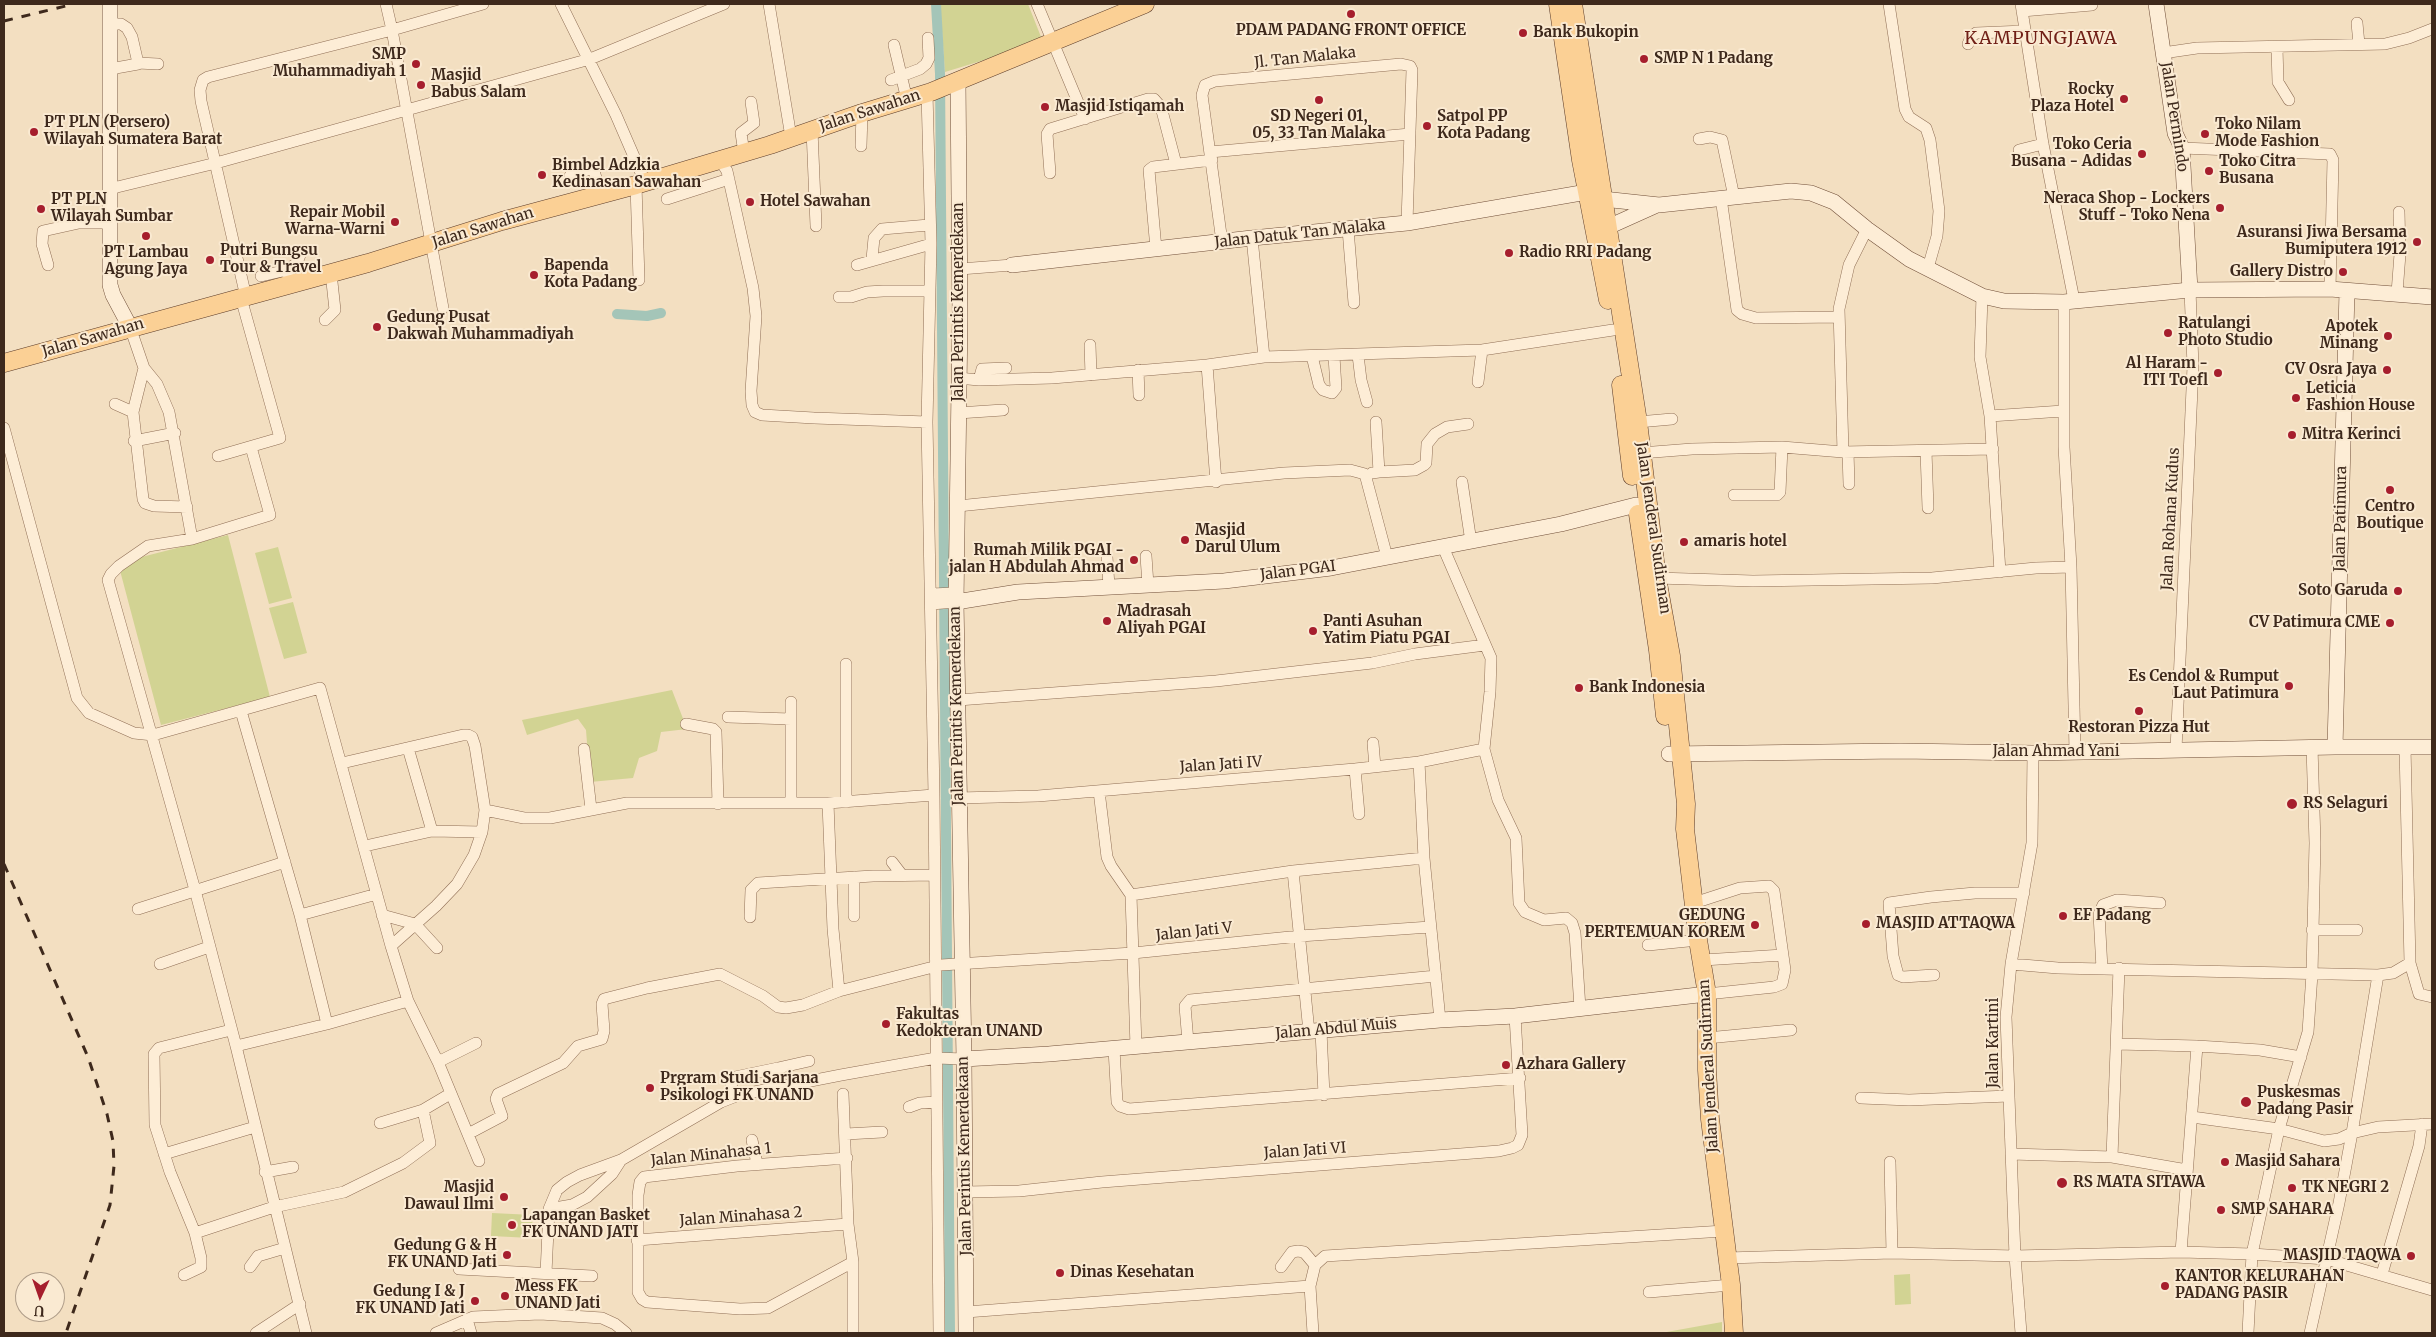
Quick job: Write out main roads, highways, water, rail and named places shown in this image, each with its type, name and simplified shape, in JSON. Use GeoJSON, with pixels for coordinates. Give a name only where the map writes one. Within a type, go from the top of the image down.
{"type":"FeatureCollection","features":[{"type":"Feature","properties":{"kind":"main road","name":"Jalan Sawahan"},"geometry":{"type":"LineString","coordinates":[[4,362],[243,297],[289,277],[331,273],[502,221],[601,195],[744,153],[929,92],[1146,4]]}},
{"type":"Feature","properties":{"kind":"main road"},"geometry":{"type":"LineString","coordinates":[[1558,4],[1595,196]]}},
{"type":"Feature","properties":{"kind":"main road"},"geometry":{"type":"LineString","coordinates":[[1573,4],[1595,196],[1636,506],[1675,754]]}},
{"type":"Feature","properties":{"kind":"main road","name":"Jalan Jenderal Sudirman"},"geometry":{"type":"LineString","coordinates":[[1595,196],[1608,228],[1638,422],[1658,578],[1668,632],[1675,754],[1686,804],[1685,829],[1698,940],[1708,994],[1707,1070],[1714,1156],[1731,1285],[1734,1333]]}},
{"type":"Feature","properties":{"kind":"waterway"},"geometry":{"type":"LineString","coordinates":[[936,4],[940,74],[950,1333]]}},
{"type":"Feature","properties":{"kind":"waterway"},"geometry":{"type":"LineString","coordinates":[[617,314],[647,316],[661,313]]}},
{"type":"Feature","properties":{"kind":"railway"},"geometry":{"type":"LineString","coordinates":[[4,21],[74,4]]}},
{"type":"Feature","properties":{"kind":"railway"},"geometry":{"type":"LineString","coordinates":[[4,864],[88,1057],[107,1114],[113,1141],[114,1166],[110,1205],[66,1333]]}},
{"type":"Feature","properties":{"kind":"place","name":"PDAM PADANG FRONT OFFICE"},"geometry":{"type":"Point","coordinates":[1351,14]}},
{"type":"Feature","properties":{"kind":"place","name":"Bank Bukopin"},"geometry":{"type":"Point","coordinates":[1523,33]}},
{"type":"Feature","properties":{"kind":"place","name":"SMP N 1 Padang"},"geometry":{"type":"Point","coordinates":[1644,59]}},
{"type":"Feature","properties":{"kind":"place","name":"SMP Muhammadiyah 1"},"geometry":{"type":"Point","coordinates":[416,64]}},
{"type":"Feature","properties":{"kind":"place","name":"Masjid Babus Salam"},"geometry":{"type":"Point","coordinates":[421,85]}},
{"type":"Feature","properties":{"kind":"place","name":"Rocky Plaza Hotel"},"geometry":{"type":"Point","coordinates":[2124,99]}},
{"type":"Feature","properties":{"kind":"place","name":"SD Negeri 01, 05, 33 Tan Malaka"},"geometry":{"type":"Point","coordinates":[1319,100]}},
{"type":"Feature","properties":{"kind":"place","name":"Masjid Istiqamah"},"geometry":{"type":"Point","coordinates":[1045,107]}},
{"type":"Feature","properties":{"kind":"place","name":"Satpol PP Kota Padang"},"geometry":{"type":"Point","coordinates":[1427,126]}},
{"type":"Feature","properties":{"kind":"place","name":"PT PLN (Persero) Wilayah Sumatera Barat"},"geometry":{"type":"Point","coordinates":[34,132]}},
{"type":"Feature","properties":{"kind":"place","name":"Toko Nilam Mode Fashion"},"geometry":{"type":"Point","coordinates":[2205,134]}},
{"type":"Feature","properties":{"kind":"place","name":"Toko Ceria Busana - Adidas"},"geometry":{"type":"Point","coordinates":[2142,154]}},
{"type":"Feature","properties":{"kind":"place","name":"Toko Citra Busana"},"geometry":{"type":"Point","coordinates":[2209,171]}},
{"type":"Feature","properties":{"kind":"place","name":"Bimbel Adzkia Kedinasan Sawahan"},"geometry":{"type":"Point","coordinates":[542,175]}},
{"type":"Feature","properties":{"kind":"place","name":"Hotel Sawahan"},"geometry":{"type":"Point","coordinates":[750,202]}},
{"type":"Feature","properties":{"kind":"place","name":"Neraca Shop - Lockers Stuff - Toko Nena"},"geometry":{"type":"Point","coordinates":[2220,208]}},
{"type":"Feature","properties":{"kind":"place","name":"PT PLN Wilayah Sumbar"},"geometry":{"type":"Point","coordinates":[41,209]}},
{"type":"Feature","properties":{"kind":"place","name":"Repair Mobil Warna-Warni"},"geometry":{"type":"Point","coordinates":[395,222]}},
{"type":"Feature","properties":{"kind":"place","name":"PT Lambau Agung Jaya"},"geometry":{"type":"Point","coordinates":[146,236]}},
{"type":"Feature","properties":{"kind":"place","name":"Asuransi Jiwa Bersama Bumiputera 1912"},"geometry":{"type":"Point","coordinates":[2417,242]}},
{"type":"Feature","properties":{"kind":"place","name":"Radio RRI Padang"},"geometry":{"type":"Point","coordinates":[1509,253]}},
{"type":"Feature","properties":{"kind":"place","name":"Putri Bungsu Tour & Travel"},"geometry":{"type":"Point","coordinates":[210,260]}},
{"type":"Feature","properties":{"kind":"place","name":"Gallery Distro"},"geometry":{"type":"Point","coordinates":[2343,272]}},
{"type":"Feature","properties":{"kind":"place","name":"Bapenda Kota Padang"},"geometry":{"type":"Point","coordinates":[534,275]}},
{"type":"Feature","properties":{"kind":"place","name":"Gedung Pusat Dakwah Muhammadiyah"},"geometry":{"type":"Point","coordinates":[377,327]}},
{"type":"Feature","properties":{"kind":"place","name":"Ratulangi Photo Studio"},"geometry":{"type":"Point","coordinates":[2168,333]}},
{"type":"Feature","properties":{"kind":"place","name":"Apotek Minang"},"geometry":{"type":"Point","coordinates":[2388,336]}},
{"type":"Feature","properties":{"kind":"place","name":"CV Osra Jaya"},"geometry":{"type":"Point","coordinates":[2387,370]}},
{"type":"Feature","properties":{"kind":"place","name":"Al Haram - ITI Toefl"},"geometry":{"type":"Point","coordinates":[2218,373]}},
{"type":"Feature","properties":{"kind":"place","name":"Leticia Fashion House"},"geometry":{"type":"Point","coordinates":[2296,398]}},
{"type":"Feature","properties":{"kind":"place","name":"Mitra Kerinci"},"geometry":{"type":"Point","coordinates":[2292,435]}},
{"type":"Feature","properties":{"kind":"place","name":"Centro Boutique"},"geometry":{"type":"Point","coordinates":[2390,490]}},
{"type":"Feature","properties":{"kind":"place","name":"Masjid Darul Ulum"},"geometry":{"type":"Point","coordinates":[1185,540]}},
{"type":"Feature","properties":{"kind":"place","name":"amaris hotel"},"geometry":{"type":"Point","coordinates":[1684,542]}},
{"type":"Feature","properties":{"kind":"place","name":"Rumah Milik PGAI - jalan H Abdulah Ahmad"},"geometry":{"type":"Point","coordinates":[1134,560]}},
{"type":"Feature","properties":{"kind":"place","name":"Soto Garuda"},"geometry":{"type":"Point","coordinates":[2398,591]}},
{"type":"Feature","properties":{"kind":"place","name":"Madrasah Aliyah PGAI"},"geometry":{"type":"Point","coordinates":[1107,621]}},
{"type":"Feature","properties":{"kind":"place","name":"CV Patimura CME"},"geometry":{"type":"Point","coordinates":[2390,623]}},
{"type":"Feature","properties":{"kind":"place","name":"Panti Asuhan Yatim Piatu PGAI"},"geometry":{"type":"Point","coordinates":[1313,631]}},
{"type":"Feature","properties":{"kind":"place","name":"Es Cendol & Rumput Laut Patimura"},"geometry":{"type":"Point","coordinates":[2289,686]}},
{"type":"Feature","properties":{"kind":"place","name":"Bank Indonesia"},"geometry":{"type":"Point","coordinates":[1579,688]}},
{"type":"Feature","properties":{"kind":"place","name":"Restoran Pizza Hut"},"geometry":{"type":"Point","coordinates":[2139,711]}},
{"type":"Feature","properties":{"kind":"place","name":"RS Selaguri"},"geometry":{"type":"Point","coordinates":[2292,804]}},
{"type":"Feature","properties":{"kind":"place","name":"EF Padang"},"geometry":{"type":"Point","coordinates":[2063,916]}},
{"type":"Feature","properties":{"kind":"place","name":"MASJID ATTAQWA"},"geometry":{"type":"Point","coordinates":[1866,924]}},
{"type":"Feature","properties":{"kind":"place","name":"GEDUNG PERTEMUAN KOREM"},"geometry":{"type":"Point","coordinates":[1755,925]}},
{"type":"Feature","properties":{"kind":"place","name":"Fakultas Kedokteran UNAND"},"geometry":{"type":"Point","coordinates":[886,1024]}},
{"type":"Feature","properties":{"kind":"place","name":"Azhara Gallery"},"geometry":{"type":"Point","coordinates":[1506,1065]}},
{"type":"Feature","properties":{"kind":"place","name":"Prgram Studi Sarjana Psikologi FK UNAND"},"geometry":{"type":"Point","coordinates":[650,1088]}},
{"type":"Feature","properties":{"kind":"place","name":"Puskesmas Padang Pasir"},"geometry":{"type":"Point","coordinates":[2246,1102]}},
{"type":"Feature","properties":{"kind":"place","name":"Masjid Sahara"},"geometry":{"type":"Point","coordinates":[2225,1162]}},
{"type":"Feature","properties":{"kind":"place","name":"RS MATA SITAWA"},"geometry":{"type":"Point","coordinates":[2062,1183]}},
{"type":"Feature","properties":{"kind":"place","name":"TK NEGRI 2"},"geometry":{"type":"Point","coordinates":[2292,1188]}},
{"type":"Feature","properties":{"kind":"place","name":"Masjid Dawaul Ilmi"},"geometry":{"type":"Point","coordinates":[504,1197]}},
{"type":"Feature","properties":{"kind":"place","name":"SMP SAHARA"},"geometry":{"type":"Point","coordinates":[2221,1210]}},
{"type":"Feature","properties":{"kind":"place","name":"Lapangan Basket FK UNAND JATI"},"geometry":{"type":"Point","coordinates":[512,1225]}},
{"type":"Feature","properties":{"kind":"place","name":"Gedung G & H FK UNAND Jati"},"geometry":{"type":"Point","coordinates":[507,1255]}},
{"type":"Feature","properties":{"kind":"place","name":"MASJID TAQWA"},"geometry":{"type":"Point","coordinates":[2411,1256]}},
{"type":"Feature","properties":{"kind":"place","name":"Dinas Kesehatan"},"geometry":{"type":"Point","coordinates":[1060,1273]}},
{"type":"Feature","properties":{"kind":"place","name":"KANTOR KELURAHAN PADANG PASIR"},"geometry":{"type":"Point","coordinates":[2165,1286]}},
{"type":"Feature","properties":{"kind":"place","name":"Mess FK UNAND Jati"},"geometry":{"type":"Point","coordinates":[505,1296]}},
{"type":"Feature","properties":{"kind":"place","name":"Gedung I & J FK UNAND Jati"},"geometry":{"type":"Point","coordinates":[475,1301]}},
{"type":"Feature","properties":{"kind":"district","name":"KAMPUNGJAWA"},"geometry":{"type":"Point","coordinates":[2041,39]}}]}
